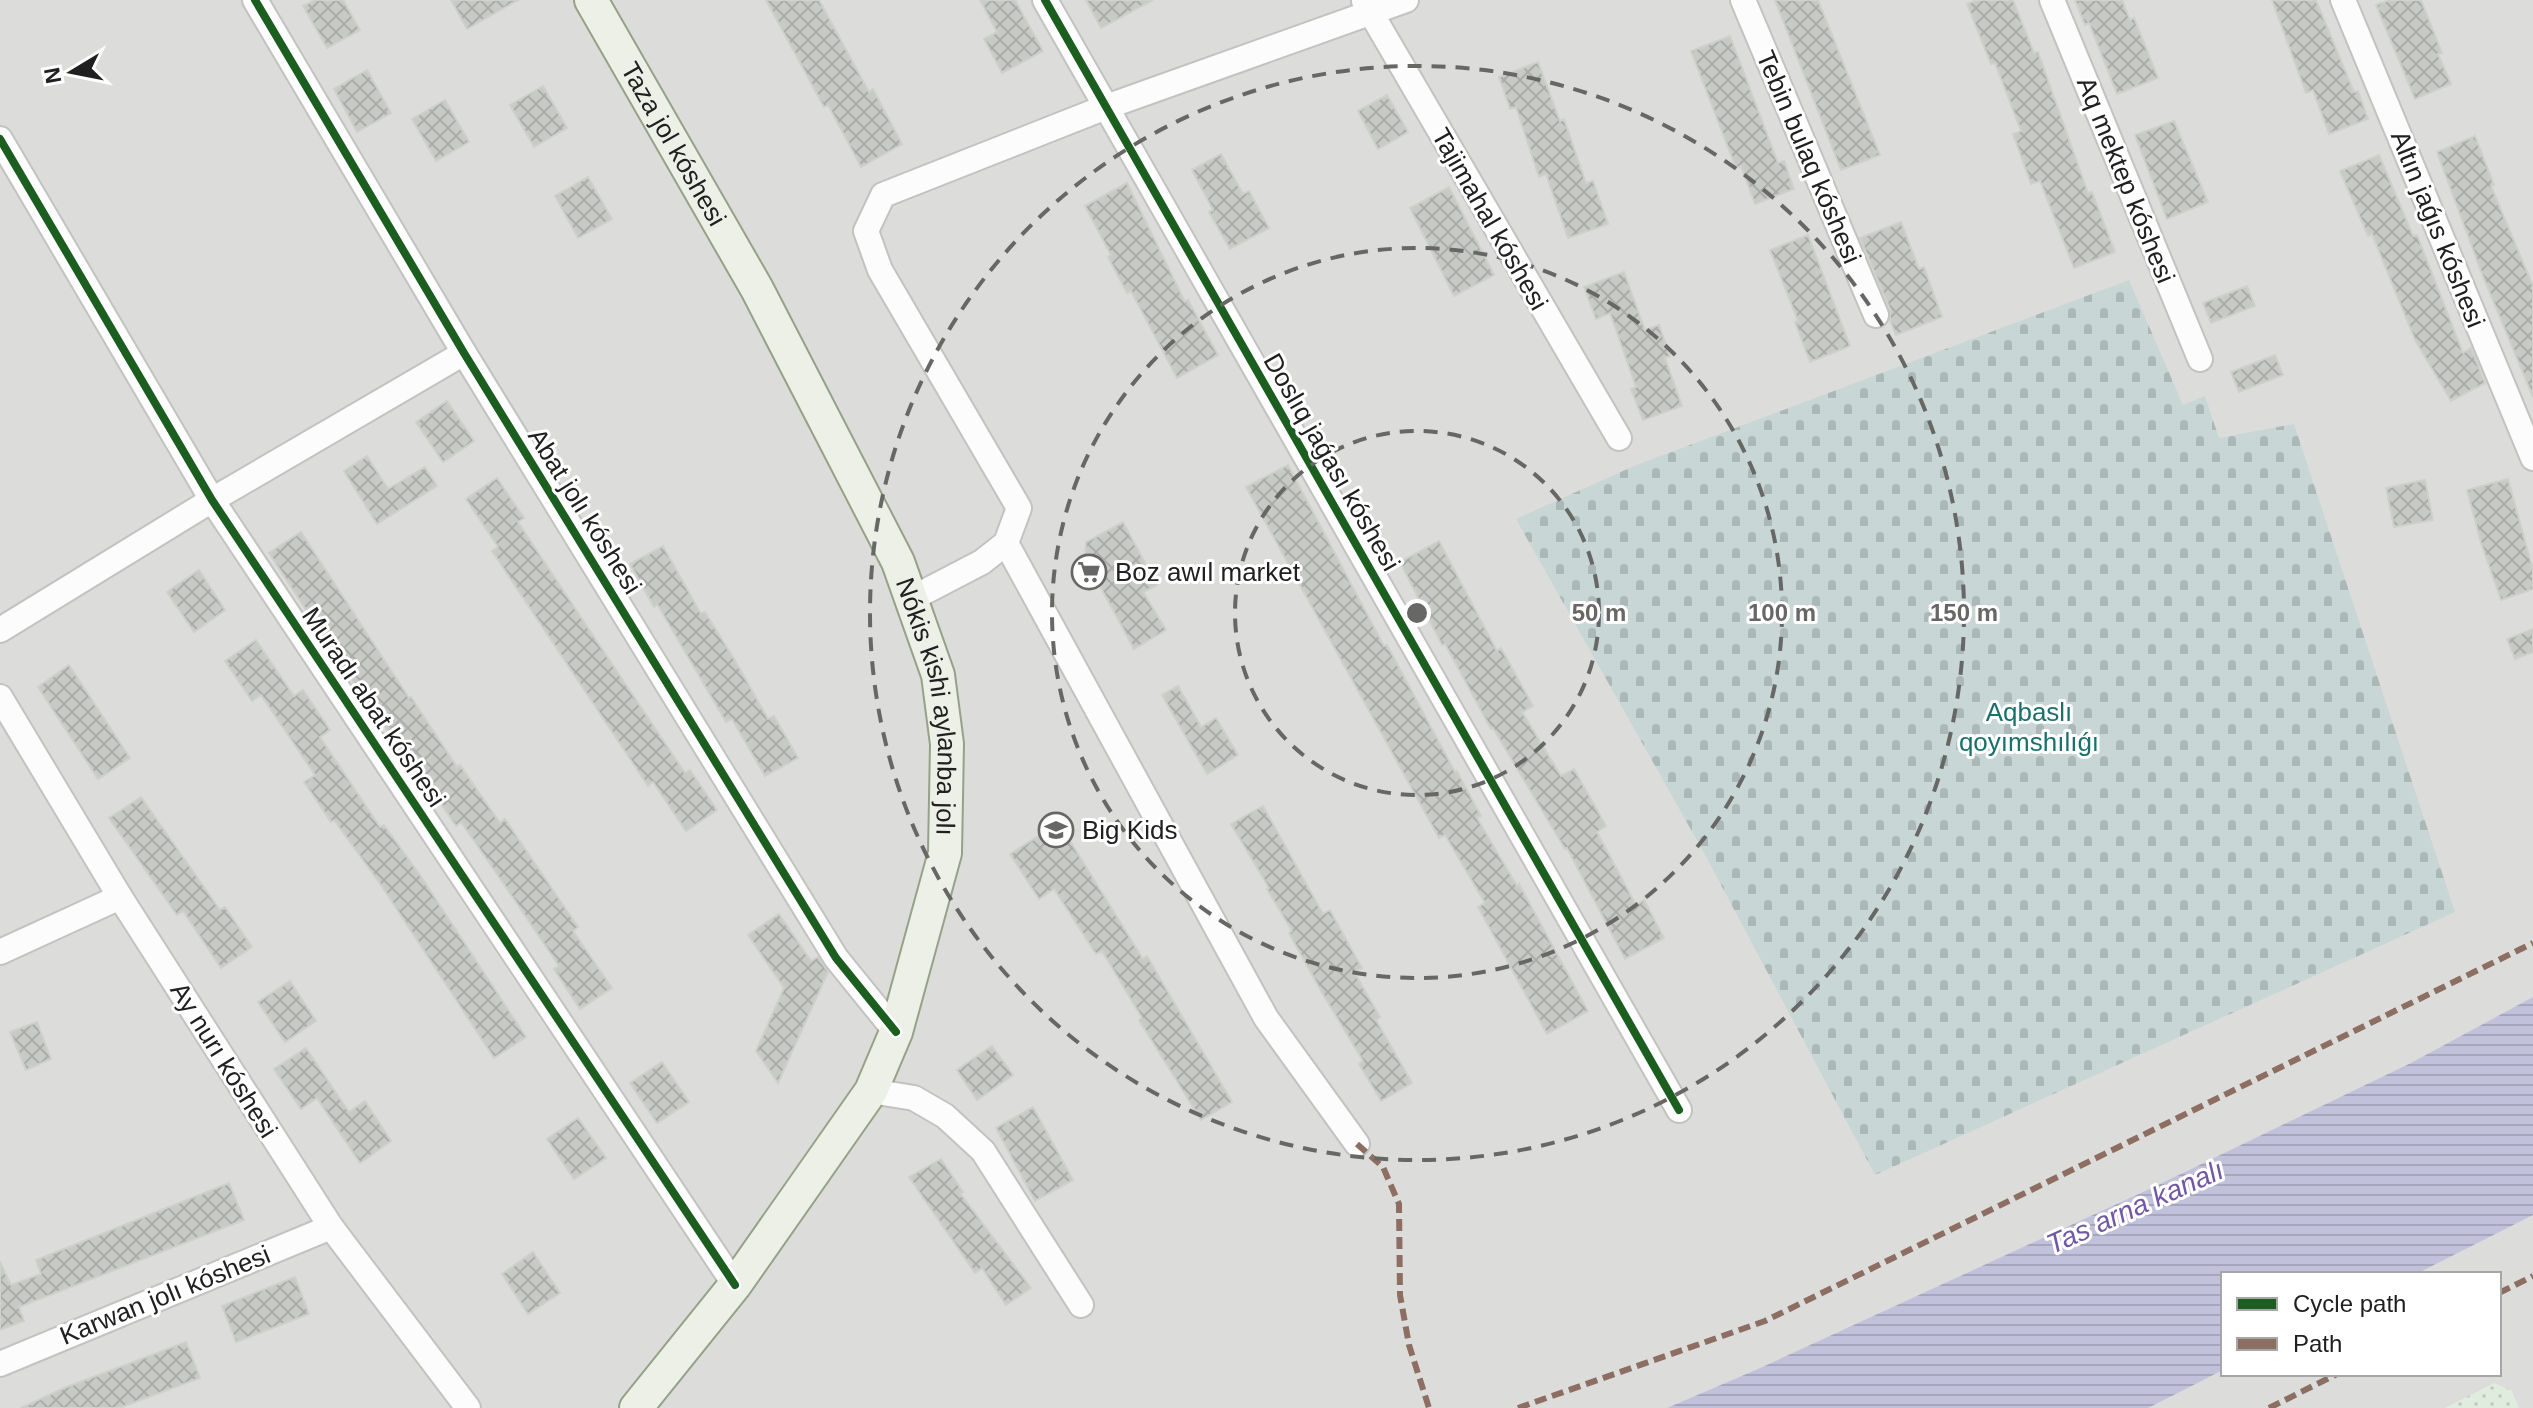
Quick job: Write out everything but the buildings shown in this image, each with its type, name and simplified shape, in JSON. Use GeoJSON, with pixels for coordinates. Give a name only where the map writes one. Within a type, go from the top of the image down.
{"type":"FeatureCollection","features":[{"type":"Feature","properties":{"kind":"main road","name":"Taza jol kóshesi"},"geometry":{"type":"LineString","coordinates":[[591,0],[757,289]]}},
{"type":"Feature","properties":{"kind":"main road","name":"Nókis kishi aylanba jolı"},"geometry":{"type":"LineString","coordinates":[[636,1408],[735,1285],[871,1091],[896,1032],[945,853],[945,730],[938,675],[898,562],[757,289]]}},
{"type":"Feature","properties":{"kind":"street","name":"Abat jolı kóshesi"},"geometry":{"type":"LineString","coordinates":[[255,0],[464,353],[836,958],[896,1032]]}},
{"type":"Feature","properties":{"kind":"street","name":"Doslıq jaǵası kóshesi"},"geometry":{"type":"LineString","coordinates":[[1045,0],[1679,1110]]}},
{"type":"Feature","properties":{"kind":"street"},"geometry":{"type":"LineString","coordinates":[[911,599],[982,562],[1006,543],[1019,508],[880,270],[866,231],[883,195],[1367,7],[1406,0]]}},
{"type":"Feature","properties":{"kind":"street","name":"Tebin bulaq kóshesi"},"geometry":{"type":"LineString","coordinates":[[1743,0],[1876,315]]}},
{"type":"Feature","properties":{"kind":"street","name":"Aq mektep kóshesi"},"geometry":{"type":"LineString","coordinates":[[2052,0],[2200,359]]}},
{"type":"Feature","properties":{"kind":"street","name":"Altın jaǵıs kóshesi"},"geometry":{"type":"LineString","coordinates":[[2343,0],[2533,458]]}},
{"type":"Feature","properties":{"kind":"street","name":"Tajimahal kóshesi"},"geometry":{"type":"LineString","coordinates":[[1367,7],[1619,438]]}},
{"type":"Feature","properties":{"kind":"street","name":"Muradı abat kóshesi"},"geometry":{"type":"LineString","coordinates":[[0,139],[212,500],[735,1285]]}},
{"type":"Feature","properties":{"kind":"street"},"geometry":{"type":"LineString","coordinates":[[0,630],[212,500],[464,353]]}},
{"type":"Feature","properties":{"kind":"street"},"geometry":{"type":"LineString","coordinates":[[1006,543],[1266,1018],[1357,1144]]}},
{"type":"Feature","properties":{"kind":"street","name":"Ay nurı kóshesi"},"geometry":{"type":"LineString","coordinates":[[0,697],[120,897],[331,1227],[468,1408]]}},
{"type":"Feature","properties":{"kind":"street"},"geometry":{"type":"LineString","coordinates":[[0,952],[120,897]]}},
{"type":"Feature","properties":{"kind":"street"},"geometry":{"type":"LineString","coordinates":[[871,1091],[914,1098],[945,1116],[983,1151],[1081,1305]]}},
{"type":"Feature","properties":{"kind":"street","name":"Karwan jolı kóshesi"},"geometry":{"type":"LineString","coordinates":[[0,1364],[331,1227]]}},
{"type":"Feature","properties":{"kind":"shaded area"},"geometry":{"type":"Polygon","coordinates":[[[0,0],[2533,0],[2533,1408],[0,1408],[0,0]]]}},
{"type":"Feature","properties":{"kind":"green space","name":"Aqbaslı qoyımshılıǵı"},"geometry":{"type":"Polygon","coordinates":[[[2129,280],[2183,405],[2205,396],[2219,438],[2294,424],[2455,912],[1875,1175],[1703,851],[1516,519],[1634,466],[2129,280]]]}},
{"type":"Feature","properties":{"kind":"green space"},"geometry":{"type":"Polygon","coordinates":[[[2494,1383],[2512,1391],[2519,1408],[2445,1408],[2494,1383]]]}},
{"type":"Feature","properties":{"kind":"water","name":"Tas arna kanalı"},"geometry":{"type":"Polygon","coordinates":[[[2533,997],[2533,1215],[2420,1272],[2221,1272],[2221,1371],[2148,1408],[1667,1408],[2156,1186],[2411,1063],[2533,997]]]}},
{"type":"Feature","properties":{"kind":"marked path"},"geometry":{"type":"LineString","coordinates":[[1518,1408],[1765,1321],[2533,943]]}},
{"type":"Feature","properties":{"kind":"marked path"},"geometry":{"type":"LineString","coordinates":[[1357,1144],[1383,1167],[1399,1204],[1400,1295],[1409,1345],[1429,1408]]}},
{"type":"Feature","properties":{"kind":"marked path"},"geometry":{"type":"LineString","coordinates":[[2501,1292],[2533,1276]]}},
{"type":"Feature","properties":{"kind":"marked path"},"geometry":{"type":"LineString","coordinates":[[2269,1408],[2333,1376]]}},
{"type":"Feature","properties":{"kind":"cycle path"},"geometry":{"type":"LineString","coordinates":[[255,0],[464,353],[836,958],[896,1032]]}},
{"type":"Feature","properties":{"kind":"cycle path"},"geometry":{"type":"LineString","coordinates":[[1045,0],[1679,1110]]}},
{"type":"Feature","properties":{"kind":"cycle path"},"geometry":{"type":"LineString","coordinates":[[0,139],[212,500],[735,1285]]}},
{"type":"Feature","properties":{"kind":"place","name":"Boz awıl market"},"geometry":{"type":"Point","coordinates":[1089,572]}},
{"type":"Feature","properties":{"kind":"place","name":"Big Kids"},"geometry":{"type":"Point","coordinates":[1056,830]}}]}
